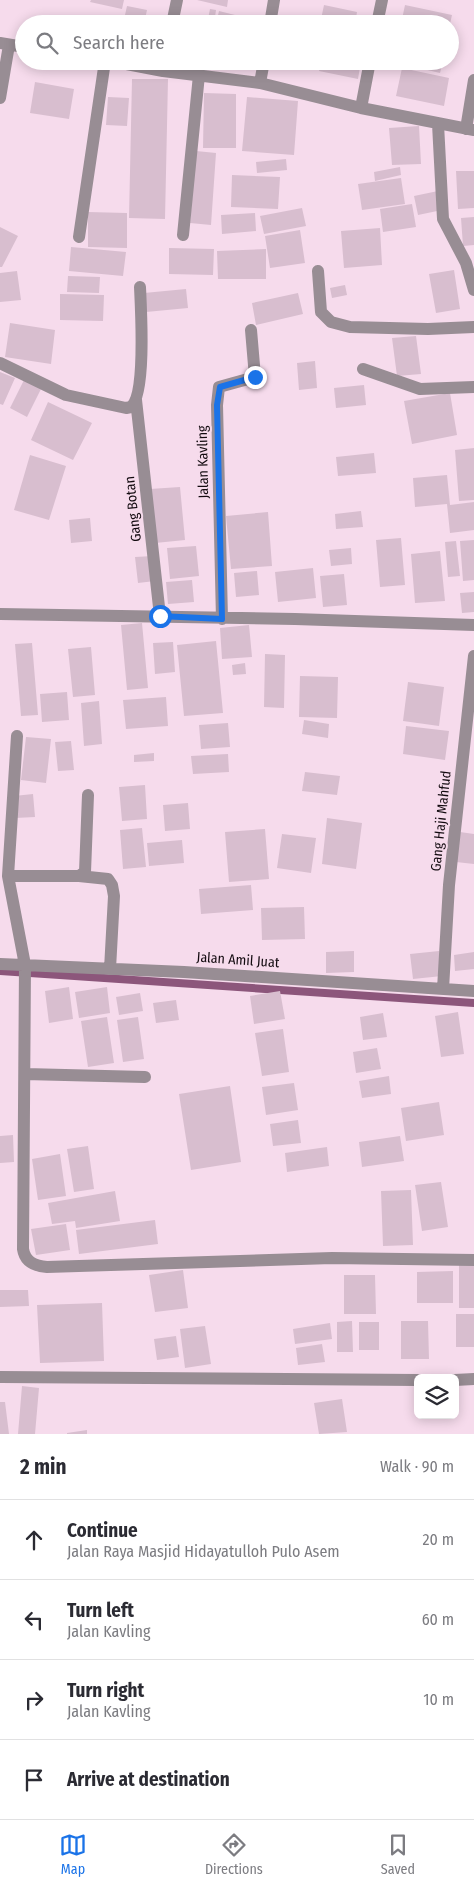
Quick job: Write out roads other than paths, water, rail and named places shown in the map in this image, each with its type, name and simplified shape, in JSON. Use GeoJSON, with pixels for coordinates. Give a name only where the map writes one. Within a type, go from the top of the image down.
{"type":"FeatureCollection","features":[{"type":"Feature","properties":{"kind":"street"},"geometry":{"type":"LineString","coordinates":[[174,15],[177,0]]}},
{"type":"Feature","properties":{"kind":"street"},"geometry":{"type":"LineString","coordinates":[[272,15],[274,0]]}},
{"type":"Feature","properties":{"kind":"street"},"geometry":{"type":"LineString","coordinates":[[379,15],[382,0]]}},
{"type":"Feature","properties":{"kind":"street"},"geometry":{"type":"LineString","coordinates":[[0,98],[4,44]]}},
{"type":"Feature","properties":{"kind":"street"},"geometry":{"type":"LineString","coordinates":[[80,237],[104,70]]}},
{"type":"Feature","properties":{"kind":"street"},"geometry":{"type":"LineString","coordinates":[[182,70],[260,83],[361,108],[470,129],[474,80]]}},
{"type":"Feature","properties":{"kind":"street"},"geometry":{"type":"LineString","coordinates":[[260,83],[262,70]]}},
{"type":"Feature","properties":{"kind":"street"},"geometry":{"type":"LineString","coordinates":[[361,108],[368,70]]}},
{"type":"Feature","properties":{"kind":"street"},"geometry":{"type":"LineString","coordinates":[[183,236],[199,74]]}},
{"type":"Feature","properties":{"kind":"street"},"geometry":{"type":"LineString","coordinates":[[438,124],[443,219],[466,263],[474,290]]}},
{"type":"Feature","properties":{"kind":"street"},"geometry":{"type":"LineString","coordinates":[[318,271],[321,312],[331,322],[350,327],[394,329],[474,327]]}},
{"type":"Feature","properties":{"kind":"street","name":"Gang Botan"},"geometry":{"type":"LineString","coordinates":[[140,288],[142,354],[136,400],[160,616]]}},
{"type":"Feature","properties":{"kind":"street","name":"Jalan Kavling"},"geometry":{"type":"LineString","coordinates":[[222,619],[217,405],[220,387],[255,377],[251,330]]}},
{"type":"Feature","properties":{"kind":"street"},"geometry":{"type":"LineString","coordinates":[[0,363],[61,393],[79,399],[126,408],[133,406],[136,400]]}},
{"type":"Feature","properties":{"kind":"street"},"geometry":{"type":"LineString","coordinates":[[363,369],[420,389],[474,387]]}},
{"type":"Feature","properties":{"kind":"street"},"geometry":{"type":"LineString","coordinates":[[0,614],[295,619],[474,625]]}},
{"type":"Feature","properties":{"kind":"street","name":"Gang Haji Mahfud"},"geometry":{"type":"LineString","coordinates":[[443,989],[449,885],[474,656]]}},
{"type":"Feature","properties":{"kind":"street"},"geometry":{"type":"LineString","coordinates":[[17,736],[8,876],[25,971],[23,1249],[27,1259],[35,1265],[47,1267],[332,1258],[474,1260]]}},
{"type":"Feature","properties":{"kind":"street"},"geometry":{"type":"LineString","coordinates":[[79,876],[85,872],[87,863],[88,795]]}},
{"type":"Feature","properties":{"kind":"street"},"geometry":{"type":"LineString","coordinates":[[8,876],[79,876],[108,879],[112,884],[114,896],[110,969]]}},
{"type":"Feature","properties":{"kind":"street","name":"Jalan Amil Juat"},"geometry":{"type":"LineString","coordinates":[[0,964],[25,971],[110,969],[474,991]]}},
{"type":"Feature","properties":{"kind":"street"},"geometry":{"type":"LineString","coordinates":[[25,1074],[145,1077]]}},
{"type":"Feature","properties":{"kind":"street"},"geometry":{"type":"LineString","coordinates":[[0,1377],[414,1380]]}},
{"type":"Feature","properties":{"kind":"street"},"geometry":{"type":"LineString","coordinates":[[459,1380],[474,1380]]}},
{"type":"Feature","properties":{"kind":"waterway"},"geometry":{"type":"LineString","coordinates":[[0,971],[474,1003]]}}]}
